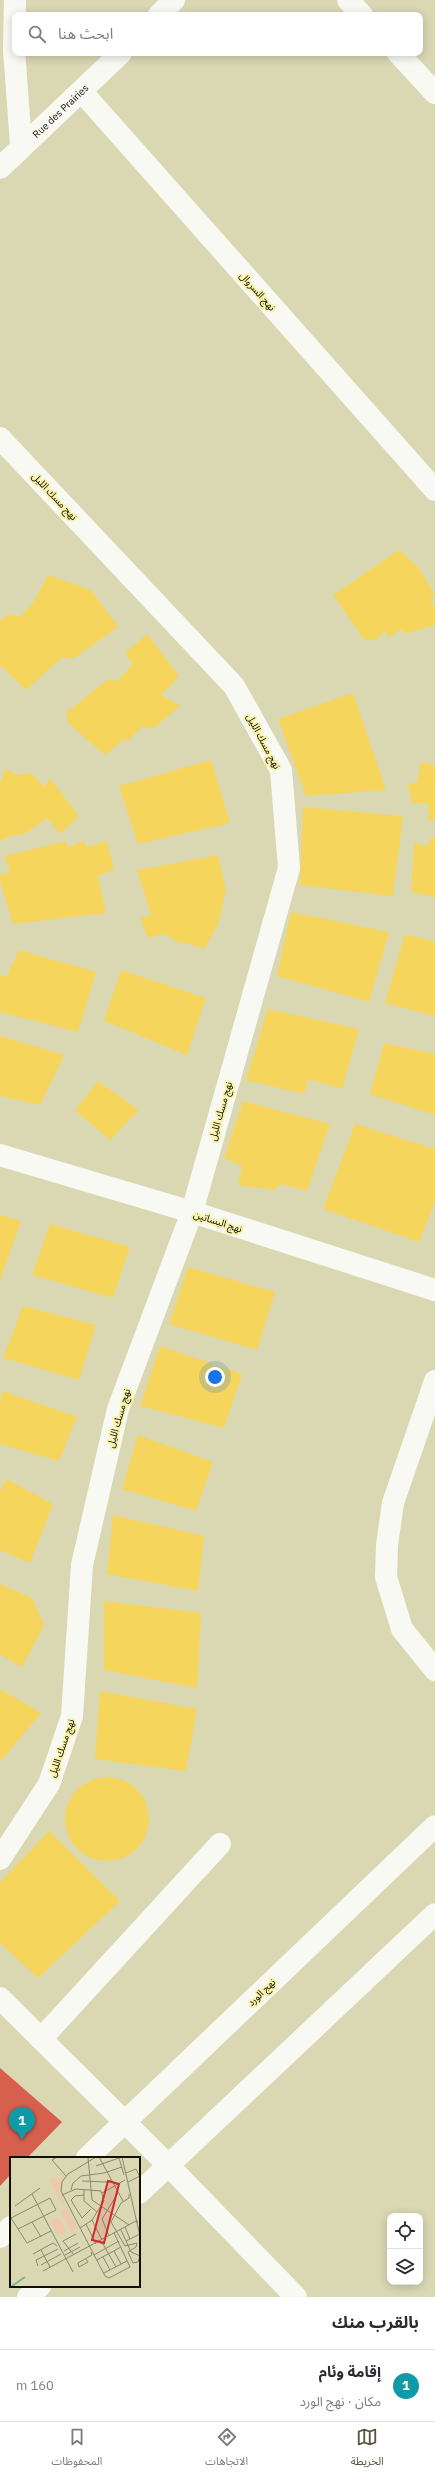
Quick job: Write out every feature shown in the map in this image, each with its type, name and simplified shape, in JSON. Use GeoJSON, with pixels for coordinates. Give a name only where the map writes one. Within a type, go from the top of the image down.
{"type":"FeatureCollection","features":[{"type":"Feature","properties":{"kind":"street"},"geometry":{"type":"LineString","coordinates":[[15,0],[15,12]]}},
{"type":"Feature","properties":{"kind":"street"},"geometry":{"type":"LineString","coordinates":[[162,12],[174,0]]}},
{"type":"Feature","properties":{"kind":"street"},"geometry":{"type":"LineString","coordinates":[[348,0],[359,12]]}},
{"type":"Feature","properties":{"kind":"street"},"geometry":{"type":"LineString","coordinates":[[15,56],[22,145]]}},
{"type":"Feature","properties":{"kind":"street","name":"Rue des Prairies"},"geometry":{"type":"LineString","coordinates":[[0,168],[22,145],[82,92],[118,56]]}},
{"type":"Feature","properties":{"kind":"street"},"geometry":{"type":"LineString","coordinates":[[401,56],[435,93]]}},
{"type":"Feature","properties":{"kind":"street","name":"نهج السروال"},"geometry":{"type":"LineString","coordinates":[[82,92],[435,490]]}},
{"type":"Feature","properties":{"kind":"street","name":"نهج مسك الليل"},"geometry":{"type":"LineString","coordinates":[[0,438],[234,686],[281,770],[289,868],[192,1212],[118,1409],[82,1565],[72,1716],[49,1784],[0,1859]]}},
{"type":"Feature","properties":{"kind":"street","name":"نهج البساتين"},"geometry":{"type":"LineString","coordinates":[[0,1155],[192,1212],[435,1290]]}},
{"type":"Feature","properties":{"kind":"street"},"geometry":{"type":"LineString","coordinates":[[435,1381],[393,1503],[387,1545],[386,1576],[402,1629],[435,1670]]}},
{"type":"Feature","properties":{"kind":"street","name":"نهج الورد"},"geometry":{"type":"LineString","coordinates":[[88,2157],[435,1826]]}},
{"type":"Feature","properties":{"kind":"street"},"geometry":{"type":"LineString","coordinates":[[41,2039],[220,1844]]}},
{"type":"Feature","properties":{"kind":"street"},"geometry":{"type":"LineString","coordinates":[[140,2192],[435,1914]]}},
{"type":"Feature","properties":{"kind":"street"},"geometry":{"type":"LineString","coordinates":[[0,1998],[168,2165],[296,2297]]}},
{"type":"Feature","properties":{"kind":"street"},"geometry":{"type":"LineString","coordinates":[[0,2237],[10,2228]]}},
{"type":"Feature","properties":{"kind":"street"},"geometry":{"type":"LineString","coordinates":[[28,2297],[39,2287]]}},
{"type":"Feature","properties":{"kind":"building: سكن"},"geometry":{"type":"Polygon","coordinates":[[[399,550],[419,568],[435,595],[430,600],[435,607],[435,625],[405,634],[402,629],[389,637],[384,631],[377,639],[367,640],[363,638],[333,595],[399,550]]]}},
{"type":"Feature","properties":{"kind":"building: سكن"},"geometry":{"type":"Polygon","coordinates":[[[48,575],[91,590],[118,627],[74,658],[61,658],[26,690],[0,665],[0,621],[8,614],[20,617],[33,603],[48,575]]]}},
{"type":"Feature","properties":{"kind":"building: سكن"},"geometry":{"type":"Polygon","coordinates":[[[147,634],[179,676],[161,695],[180,706],[154,728],[141,727],[128,741],[123,740],[105,755],[69,724],[66,713],[107,680],[118,681],[133,663],[125,653],[147,634]]]}},
{"type":"Feature","properties":{"kind":"building: سكن"},"geometry":{"type":"Polygon","coordinates":[[[353,693],[386,790],[306,796],[278,719],[353,693]]]}},
{"type":"Feature","properties":{"kind":"building: سكن"},"geometry":{"type":"Polygon","coordinates":[[[211,760],[230,823],[138,844],[119,786],[211,760]]]}},
{"type":"Feature","properties":{"kind":"building: سكن"},"geometry":{"type":"Polygon","coordinates":[[[420,762],[435,765],[435,820],[428,821],[429,803],[412,803],[408,785],[418,781],[420,762]]]}},
{"type":"Feature","properties":{"kind":"building: سكن"},"geometry":{"type":"Polygon","coordinates":[[[6,769],[18,775],[31,773],[44,787],[50,778],[79,816],[60,834],[47,818],[25,834],[10,836],[0,841],[0,783],[6,769]]]}},
{"type":"Feature","properties":{"kind":"building: سكن"},"geometry":{"type":"Polygon","coordinates":[[[303,807],[403,816],[393,896],[300,885],[303,807]]]}},
{"type":"Feature","properties":{"kind":"building: سكن"},"geometry":{"type":"Polygon","coordinates":[[[432,837],[435,837],[435,897],[411,892],[414,843],[427,846],[432,837]]]}},
{"type":"Feature","properties":{"kind":"building: سكن"},"geometry":{"type":"Polygon","coordinates":[[[66,841],[67,847],[84,841],[86,847],[107,841],[114,869],[98,876],[106,913],[13,924],[0,881],[0,875],[10,872],[5,856],[66,841]]]}},
{"type":"Feature","properties":{"kind":"building: سكن"},"geometry":{"type":"Polygon","coordinates":[[[218,855],[226,890],[218,924],[205,948],[178,942],[164,934],[148,938],[140,918],[151,915],[137,870],[218,855]]]}},
{"type":"Feature","properties":{"kind":"building: سكن"},"geometry":{"type":"Polygon","coordinates":[[[291,912],[389,932],[369,1002],[277,976],[291,912]]]}},
{"type":"Feature","properties":{"kind":"building: سكن"},"geometry":{"type":"Polygon","coordinates":[[[405,934],[435,942],[435,1016],[385,1003],[405,934]]]}},
{"type":"Feature","properties":{"kind":"building: سكن"},"geometry":{"type":"Polygon","coordinates":[[[19,950],[96,972],[78,1032],[0,1012],[0,975],[7,976],[19,950]]]}},
{"type":"Feature","properties":{"kind":"building: سكن"},"geometry":{"type":"Polygon","coordinates":[[[121,970],[206,998],[187,1055],[104,1021],[121,970]]]}},
{"type":"Feature","properties":{"kind":"building: سكن"},"geometry":{"type":"Polygon","coordinates":[[[268,1009],[359,1029],[342,1089],[309,1079],[304,1094],[246,1080],[268,1009]]]}},
{"type":"Feature","properties":{"kind":"building: سكن"},"geometry":{"type":"Polygon","coordinates":[[[0,1036],[64,1055],[40,1105],[0,1096],[0,1036]]]}},
{"type":"Feature","properties":{"kind":"building: سكن"},"geometry":{"type":"Polygon","coordinates":[[[384,1043],[435,1054],[435,1115],[370,1094],[384,1043]]]}},
{"type":"Feature","properties":{"kind":"building: سكن"},"geometry":{"type":"Polygon","coordinates":[[[98,1081],[139,1110],[110,1140],[75,1110],[98,1081]]]}},
{"type":"Feature","properties":{"kind":"building: سكن"},"geometry":{"type":"Polygon","coordinates":[[[243,1101],[330,1124],[307,1191],[280,1184],[275,1190],[238,1185],[242,1166],[224,1158],[243,1101]]]}},
{"type":"Feature","properties":{"kind":"building: سكن"},"geometry":{"type":"Polygon","coordinates":[[[355,1124],[435,1149],[435,1201],[419,1242],[323,1209],[355,1124]]]}},
{"type":"Feature","properties":{"kind":"building: سكن"},"geometry":{"type":"Polygon","coordinates":[[[0,1215],[21,1221],[0,1280],[0,1215]]]}},
{"type":"Feature","properties":{"kind":"building: سكن"},"geometry":{"type":"Polygon","coordinates":[[[50,1224],[130,1247],[113,1298],[32,1275],[50,1224]]]}},
{"type":"Feature","properties":{"kind":"building: سكن"},"geometry":{"type":"Polygon","coordinates":[[[188,1267],[275,1292],[257,1350],[169,1324],[188,1267]]]}},
{"type":"Feature","properties":{"kind":"building: سكن"},"geometry":{"type":"Polygon","coordinates":[[[23,1306],[96,1325],[79,1380],[3,1358],[23,1306]]]}},
{"type":"Feature","properties":{"kind":"building: سكن"},"geometry":{"type":"Polygon","coordinates":[[[160,1346],[242,1374],[224,1428],[140,1406],[160,1346]]]}},
{"type":"Feature","properties":{"kind":"building: سكن"},"geometry":{"type":"Polygon","coordinates":[[[3,1391],[77,1417],[59,1461],[0,1444],[0,1399],[3,1391]]]}},
{"type":"Feature","properties":{"kind":"building: سكن"},"geometry":{"type":"Polygon","coordinates":[[[138,1435],[213,1462],[196,1511],[122,1489],[138,1435]]]}},
{"type":"Feature","properties":{"kind":"building: سكن"},"geometry":{"type":"Polygon","coordinates":[[[6,1479],[53,1504],[30,1563],[0,1550],[0,1492],[6,1479]]]}},
{"type":"Feature","properties":{"kind":"building: سكن"},"geometry":{"type":"Polygon","coordinates":[[[113,1515],[204,1536],[198,1591],[107,1574],[113,1515]]]}},
{"type":"Feature","properties":{"kind":"building: سكن"},"geometry":{"type":"Polygon","coordinates":[[[0,1584],[32,1598],[44,1625],[22,1667],[0,1655],[0,1584]]]}},
{"type":"Feature","properties":{"kind":"building: سكن"},"geometry":{"type":"Polygon","coordinates":[[[104,1601],[201,1613],[197,1688],[104,1670],[104,1601]]]}},
{"type":"Feature","properties":{"kind":"building: سكن"},"geometry":{"type":"Polygon","coordinates":[[[0,1689],[41,1713],[0,1762],[0,1689]]]}},
{"type":"Feature","properties":{"kind":"building: سكن"},"geometry":{"type":"Polygon","coordinates":[[[100,1691],[197,1709],[186,1771],[95,1759],[100,1691]]]}},
{"type":"Feature","properties":{"kind":"building: سكن"},"geometry":{"type":"Polygon","coordinates":[[[99,1777],[115,1777],[131,1784],[142,1795],[149,1811],[149,1827],[146,1835],[137,1849],[131,1854],[115,1861],[99,1861],[83,1854],[72,1843],[65,1827],[65,1811],[72,1795],[83,1784],[99,1777]]]}},
{"type":"Feature","properties":{"kind":"building: سكن"},"geometry":{"type":"Polygon","coordinates":[[[49,1831],[120,1901],[38,1978],[0,1943],[0,1883],[49,1831]]]}},
{"type":"Feature","properties":{"kind":"building: متاجر"},"geometry":{"type":"Polygon","coordinates":[[[0,2068],[62,2122],[28,2157],[10,2157],[10,2175],[0,2186],[0,2068]]]}},
{"type":"Feature","properties":{"kind":"place","name":"إقامة وئام"},"geometry":{"type":"Point","coordinates":[22,2140]}}]}
